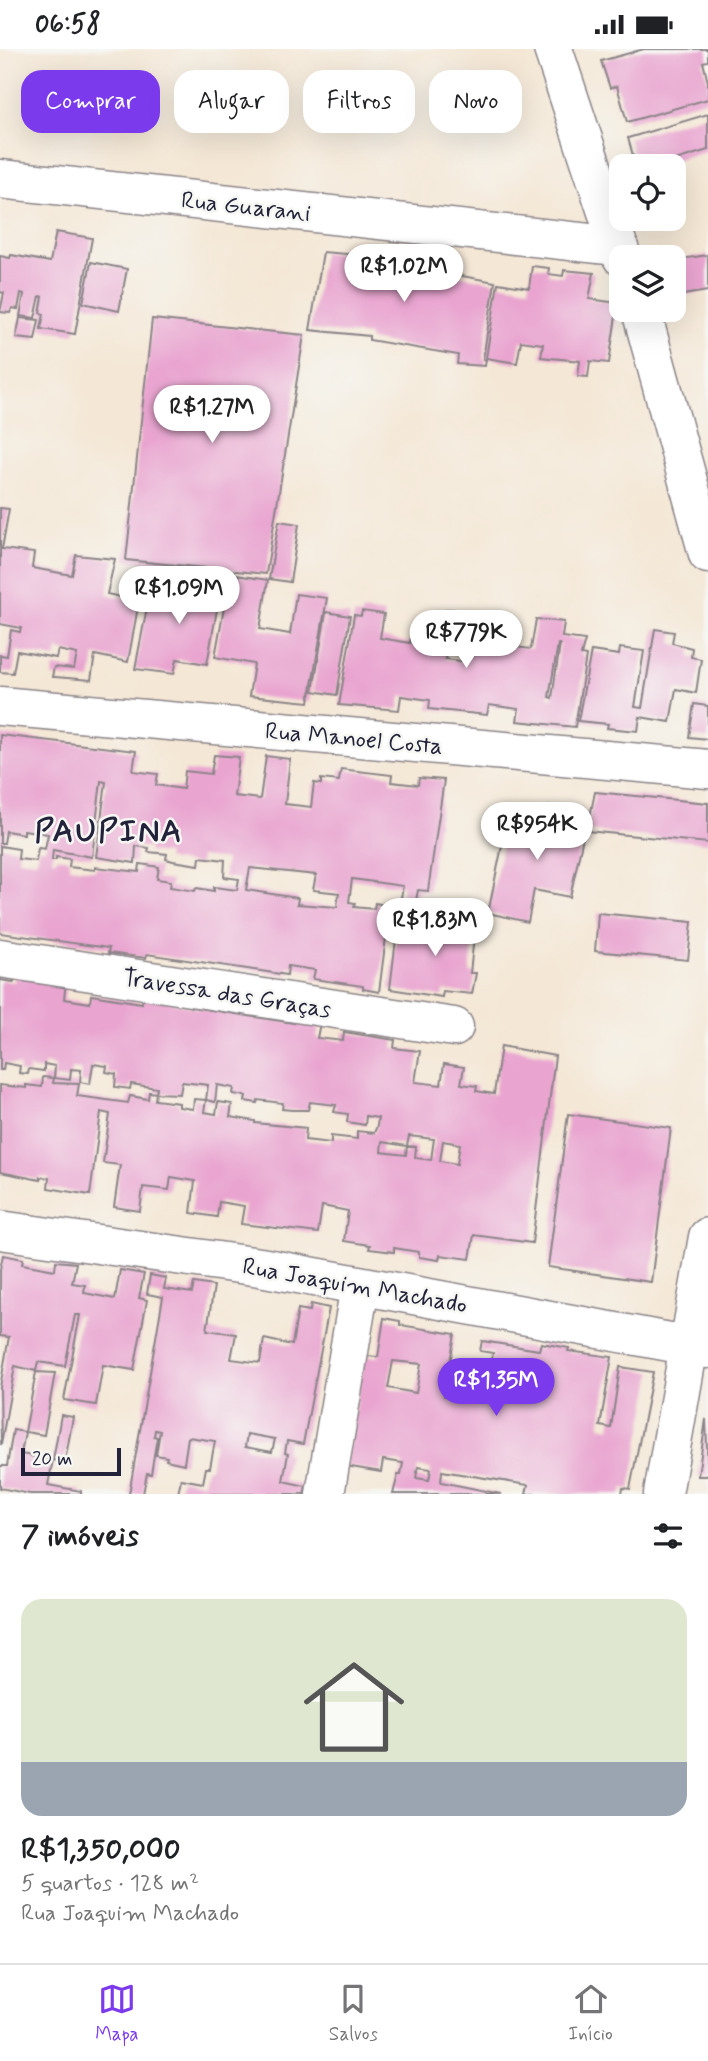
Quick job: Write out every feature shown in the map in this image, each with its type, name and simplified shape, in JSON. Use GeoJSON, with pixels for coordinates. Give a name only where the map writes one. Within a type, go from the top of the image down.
{"type":"FeatureCollection","features":[{"type":"Feature","properties":{"kind":"street"},"geometry":{"type":"LineString","coordinates":[[553,49],[617,245]]}},
{"type":"Feature","properties":{"kind":"street","name":"Rua Guarani"},"geometry":{"type":"LineString","coordinates":[[0,179],[609,250]]}},
{"type":"Feature","properties":{"kind":"street"},"geometry":{"type":"LineString","coordinates":[[644,322],[708,554]]}},
{"type":"Feature","properties":{"kind":"street","name":"Rua Manoel Costa"},"geometry":{"type":"LineString","coordinates":[[0,706],[708,769]]}},
{"type":"Feature","properties":{"kind":"street","name":"Travessa das Graças"},"geometry":{"type":"LineString","coordinates":[[0,958],[454,1027]]}},
{"type":"Feature","properties":{"kind":"street","name":"Rua Joaquim Machado"},"geometry":{"type":"LineString","coordinates":[[0,1230],[260,1267],[698,1347]]}},
{"type":"Feature","properties":{"kind":"street"},"geometry":{"type":"LineString","coordinates":[[663,1494],[698,1347],[708,1237]]}},
{"type":"Feature","properties":{"kind":"street"},"geometry":{"type":"LineString","coordinates":[[324,1494],[360,1286]]}},
{"type":"Feature","properties":{"kind":"building"},"geometry":{"type":"Polygon","coordinates":[[[644,49],[708,49],[708,61],[703,62],[708,82],[708,99],[627,122],[617,86],[610,88],[601,61],[644,49]]]}},
{"type":"Feature","properties":{"kind":"building"},"geometry":{"type":"Polygon","coordinates":[[[708,114],[708,150],[686,157],[686,154],[633,154],[628,138],[708,114]]]}},
{"type":"Feature","properties":{"kind":"building"},"geometry":{"type":"Polygon","coordinates":[[[56,232],[92,238],[75,334],[41,329],[44,314],[40,313],[43,297],[40,296],[35,318],[20,316],[24,294],[21,293],[18,309],[12,308],[10,313],[0,312],[4,293],[0,292],[0,256],[10,258],[11,255],[50,262],[56,232]]]}},
{"type":"Feature","properties":{"kind":"building"},"geometry":{"type":"Polygon","coordinates":[[[384,250],[401,253],[400,262],[413,264],[414,254],[442,257],[440,272],[495,282],[483,359],[486,360],[485,366],[457,364],[458,355],[369,340],[369,336],[310,330],[323,252],[383,257],[384,250]]]}},
{"type":"Feature","properties":{"kind":"building"},"geometry":{"type":"Polygon","coordinates":[[[708,255],[708,291],[686,295],[686,258],[708,255]]]}},
{"type":"Feature","properties":{"kind":"building"},"geometry":{"type":"Polygon","coordinates":[[[91,262],[127,269],[119,311],[83,303],[91,262]]]}},
{"type":"Feature","properties":{"kind":"building"},"geometry":{"type":"Polygon","coordinates":[[[532,266],[549,268],[548,274],[563,276],[564,270],[594,273],[589,299],[609,302],[609,322],[615,322],[609,363],[590,361],[588,377],[578,376],[580,361],[541,357],[543,344],[521,341],[517,363],[486,358],[498,283],[529,288],[532,266]]]}},
{"type":"Feature","properties":{"kind":"building"},"geometry":{"type":"Polygon","coordinates":[[[20,318],[39,320],[35,340],[16,338],[20,318]]]}},
{"type":"Feature","properties":{"kind":"building"},"geometry":{"type":"Polygon","coordinates":[[[152,319],[304,335],[266,574],[126,560],[152,319]]]}},
{"type":"Feature","properties":{"kind":"building"},"geometry":{"type":"Polygon","coordinates":[[[0,508],[9,509],[2,549],[34,553],[32,568],[72,575],[76,555],[115,559],[107,594],[139,601],[128,662],[95,655],[91,680],[52,677],[54,667],[74,669],[77,654],[58,650],[56,658],[17,651],[13,673],[0,672],[0,655],[7,656],[11,630],[20,632],[21,628],[0,624],[0,508]]]}},
{"type":"Feature","properties":{"kind":"building"},"geometry":{"type":"Polygon","coordinates":[[[279,521],[299,524],[290,582],[269,579],[279,521]]]}},
{"type":"Feature","properties":{"kind":"building"},"geometry":{"type":"Polygon","coordinates":[[[230,574],[268,580],[260,629],[290,634],[296,594],[327,598],[309,702],[249,696],[254,664],[215,657],[230,574]]]}},
{"type":"Feature","properties":{"kind":"building"},"geometry":{"type":"Polygon","coordinates":[[[192,577],[222,582],[207,664],[177,659],[174,674],[135,669],[151,587],[156,588],[156,585],[189,592],[192,577]]]}},
{"type":"Feature","properties":{"kind":"building"},"geometry":{"type":"Polygon","coordinates":[[[446,609],[476,612],[472,632],[502,636],[500,645],[531,649],[536,619],[564,622],[562,637],[585,640],[581,655],[586,656],[575,727],[517,721],[519,709],[489,705],[487,715],[429,709],[430,700],[401,696],[399,710],[339,705],[354,615],[361,616],[362,611],[384,614],[380,638],[410,643],[414,623],[442,628],[446,609]],[[560,644],[549,697],[552,698],[560,644]],[[440,645],[439,648],[446,649],[445,659],[467,662],[469,649],[440,645]]]}},
{"type":"Feature","properties":{"kind":"building"},"geometry":{"type":"Polygon","coordinates":[[[326,612],[350,616],[337,695],[313,691],[326,612]]]}},
{"type":"Feature","properties":{"kind":"building"},"geometry":{"type":"Polygon","coordinates":[[[655,629],[674,632],[672,643],[692,648],[691,657],[701,659],[696,693],[676,689],[670,722],[640,717],[638,731],[607,728],[608,724],[578,721],[591,651],[619,655],[620,648],[644,651],[635,707],[642,708],[655,629]]]}},
{"type":"Feature","properties":{"kind":"building"},"geometry":{"type":"Polygon","coordinates":[[[694,704],[708,706],[708,739],[689,737],[694,704]]]}},
{"type":"Feature","properties":{"kind":"building"},"geometry":{"type":"Polygon","coordinates":[[[0,735],[136,751],[133,771],[158,774],[156,785],[183,789],[185,771],[211,774],[214,755],[239,757],[234,796],[260,799],[266,756],[290,759],[285,804],[311,807],[314,783],[321,784],[321,779],[339,781],[341,769],[392,775],[391,782],[418,785],[419,778],[444,780],[428,891],[418,890],[415,906],[400,903],[403,886],[352,879],[349,902],[355,903],[354,907],[374,909],[375,903],[390,906],[379,992],[363,989],[363,986],[313,979],[315,970],[288,966],[287,975],[147,954],[146,958],[108,953],[109,948],[0,933],[0,846],[19,849],[18,859],[36,861],[38,848],[45,849],[48,834],[24,830],[24,834],[6,831],[4,843],[0,843],[0,735]],[[101,781],[92,857],[53,850],[52,860],[56,860],[56,857],[70,859],[69,867],[95,870],[95,867],[139,872],[140,864],[147,865],[159,867],[157,879],[171,881],[170,887],[195,891],[196,888],[214,891],[214,887],[237,890],[239,879],[224,877],[225,860],[200,857],[199,865],[173,861],[166,859],[167,854],[148,852],[149,848],[136,846],[135,863],[96,857],[106,782],[101,781]],[[250,868],[246,890],[298,898],[297,904],[337,907],[339,893],[313,890],[316,875],[250,868]]]}},
{"type":"Feature","properties":{"kind":"building"},"geometry":{"type":"Polygon","coordinates":[[[595,792],[708,803],[708,843],[587,831],[595,792]]]}},
{"type":"Feature","properties":{"kind":"building"},"geometry":{"type":"Polygon","coordinates":[[[550,806],[588,814],[570,897],[534,890],[528,922],[488,913],[507,822],[545,830],[550,806]]]}},
{"type":"Feature","properties":{"kind":"building"},"geometry":{"type":"Polygon","coordinates":[[[425,907],[452,911],[451,925],[475,927],[470,973],[476,973],[472,994],[443,991],[442,997],[390,989],[396,939],[413,941],[414,932],[422,933],[425,907]]]}},
{"type":"Feature","properties":{"kind":"building"},"geometry":{"type":"Polygon","coordinates":[[[598,913],[692,922],[688,960],[595,951],[598,913]]]}},
{"type":"Feature","properties":{"kind":"building"},"geometry":{"type":"Polygon","coordinates":[[[15,975],[66,982],[64,999],[90,1003],[91,995],[142,1003],[143,995],[192,1007],[294,1023],[295,1019],[320,1023],[317,1038],[343,1041],[344,1032],[395,1040],[394,1048],[420,1051],[415,1082],[441,1085],[444,1064],[464,1067],[461,1084],[477,1086],[476,1091],[494,1094],[501,1046],[555,1056],[532,1243],[474,1235],[470,1259],[440,1255],[439,1260],[419,1257],[419,1252],[394,1248],[394,1252],[369,1249],[370,1245],[344,1241],[348,1211],[322,1206],[318,1233],[241,1224],[244,1206],[219,1202],[217,1217],[191,1213],[195,1181],[171,1177],[169,1190],[143,1187],[140,1211],[114,1207],[120,1165],[103,1163],[110,1114],[101,1112],[90,1195],[48,1188],[49,1178],[40,1177],[40,1180],[0,1172],[0,1085],[42,1087],[43,1077],[54,1078],[55,1066],[44,1064],[44,1071],[29,1069],[28,1074],[19,1073],[20,1066],[4,1063],[3,1070],[0,1070],[0,980],[14,982],[15,975]],[[93,1064],[90,1084],[80,1082],[81,1070],[71,1069],[70,1080],[54,1078],[53,1083],[79,1084],[77,1096],[128,1103],[130,1096],[148,1099],[149,1092],[156,1093],[157,1088],[131,1084],[130,1089],[115,1087],[116,1074],[106,1072],[107,1066],[93,1064]],[[182,1082],[180,1094],[156,1093],[155,1100],[179,1103],[179,1107],[193,1109],[194,1099],[206,1100],[208,1085],[182,1082]],[[217,1085],[215,1102],[206,1100],[204,1112],[216,1114],[218,1102],[232,1104],[230,1117],[255,1123],[306,1128],[305,1140],[331,1143],[331,1136],[357,1139],[357,1131],[374,1133],[378,1118],[366,1116],[365,1125],[347,1122],[348,1114],[334,1112],[336,1105],[310,1102],[308,1110],[282,1109],[283,1103],[245,1101],[246,1096],[233,1094],[234,1088],[217,1085]],[[409,1136],[407,1146],[416,1147],[415,1158],[431,1160],[434,1139],[409,1136]],[[443,1141],[440,1161],[457,1164],[460,1144],[443,1141]],[[382,1142],[381,1152],[406,1155],[407,1146],[382,1142]]]}},
{"type":"Feature","properties":{"kind":"building"},"geometry":{"type":"Polygon","coordinates":[[[568,1114],[671,1128],[651,1282],[548,1267],[568,1114]]]}},
{"type":"Feature","properties":{"kind":"building"},"geometry":{"type":"Polygon","coordinates":[[[3,1255],[23,1259],[22,1264],[55,1270],[56,1261],[76,1263],[72,1283],[85,1285],[84,1293],[115,1299],[120,1270],[144,1274],[139,1298],[147,1300],[134,1370],[103,1365],[96,1405],[64,1400],[80,1315],[75,1315],[65,1366],[38,1362],[36,1371],[15,1366],[1,1445],[0,1387],[9,1337],[0,1336],[0,1269],[3,1255]]]}},
{"type":"Feature","properties":{"kind":"building"},"geometry":{"type":"Polygon","coordinates":[[[150,1275],[166,1278],[164,1289],[192,1293],[194,1283],[214,1286],[207,1330],[236,1334],[231,1359],[260,1363],[264,1339],[292,1345],[298,1309],[310,1311],[311,1304],[329,1308],[303,1444],[287,1441],[285,1453],[288,1454],[283,1481],[306,1486],[304,1494],[178,1494],[181,1479],[203,1483],[206,1468],[210,1468],[215,1441],[188,1437],[184,1464],[156,1455],[160,1431],[155,1430],[154,1436],[157,1437],[151,1474],[147,1473],[143,1494],[129,1494],[163,1297],[147,1294],[150,1275]],[[247,1434],[245,1447],[272,1452],[275,1439],[247,1434]]]}},
{"type":"Feature","properties":{"kind":"building"},"geometry":{"type":"Polygon","coordinates":[[[384,1318],[400,1321],[400,1325],[455,1334],[444,1396],[472,1401],[475,1381],[488,1383],[493,1353],[480,1351],[482,1341],[539,1350],[541,1343],[569,1348],[568,1351],[612,1357],[600,1426],[611,1428],[620,1367],[653,1372],[630,1489],[623,1488],[622,1494],[526,1494],[528,1485],[442,1471],[441,1482],[501,1494],[393,1494],[403,1463],[383,1460],[381,1472],[345,1466],[364,1356],[378,1357],[384,1318]],[[393,1361],[388,1388],[416,1393],[421,1364],[393,1361]],[[418,1467],[416,1478],[429,1480],[431,1469],[418,1467]]]}},
{"type":"Feature","properties":{"kind":"building"},"geometry":{"type":"Polygon","coordinates":[[[36,1372],[55,1373],[44,1435],[25,1432],[36,1372]]]}},
{"type":"Feature","properties":{"kind":"building"},"geometry":{"type":"Polygon","coordinates":[[[61,1415],[73,1417],[65,1462],[53,1460],[61,1415]]]}},
{"type":"Feature","properties":{"kind":"building"},"geometry":{"type":"Polygon","coordinates":[[[706,1419],[708,1476],[698,1476],[706,1419]]]}},
{"type":"Feature","properties":{"kind":"building"},"geometry":{"type":"Polygon","coordinates":[[[13,1430],[25,1432],[21,1454],[53,1460],[48,1485],[81,1491],[81,1494],[30,1494],[0,1488],[0,1466],[7,1466],[13,1430]]]}},
{"type":"Feature","properties":{"kind":"district","name":"PAUPINA"},"geometry":{"type":"Point","coordinates":[109,830]}}]}
